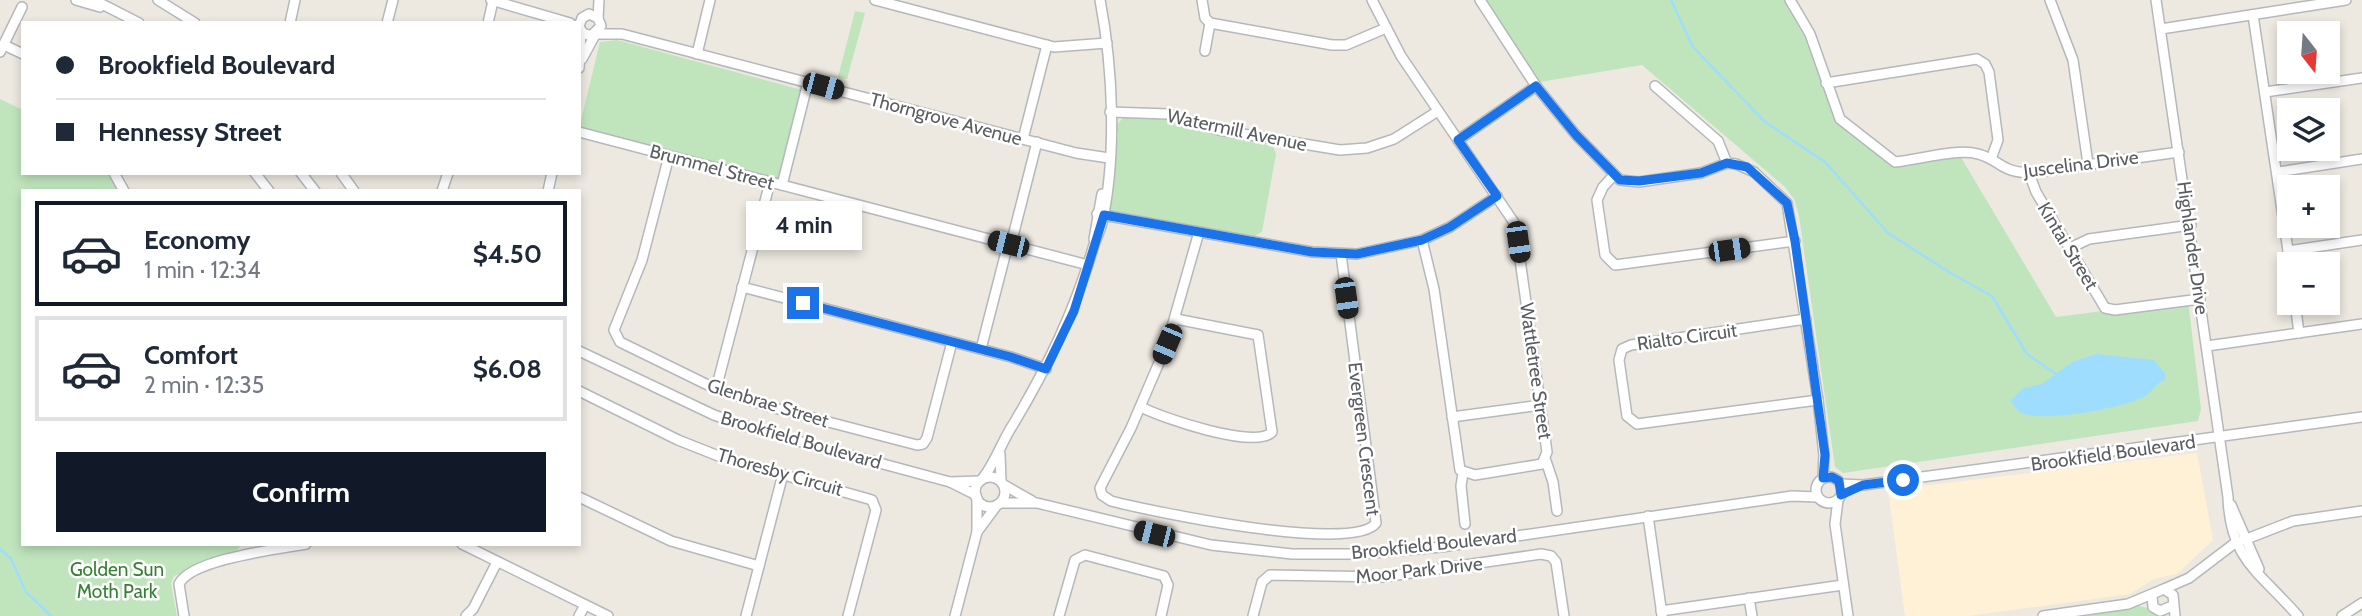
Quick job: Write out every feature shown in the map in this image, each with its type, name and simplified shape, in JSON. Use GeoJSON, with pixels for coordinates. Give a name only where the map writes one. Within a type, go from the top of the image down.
{"type":"FeatureCollection","features":[{"type":"Feature","properties":{"kind":"street"},"geometry":{"type":"LineString","coordinates":[[76,0],[118,12]]}},
{"type":"Feature","properties":{"kind":"street"},"geometry":{"type":"LineString","coordinates":[[94,0],[135,21]]}},
{"type":"Feature","properties":{"kind":"street"},"geometry":{"type":"LineString","coordinates":[[158,0],[192,21]]}},
{"type":"Feature","properties":{"kind":"street"},"geometry":{"type":"LineString","coordinates":[[290,21],[295,0]]}},
{"type":"Feature","properties":{"kind":"street"},"geometry":{"type":"LineString","coordinates":[[388,21],[393,0]]}},
{"type":"Feature","properties":{"kind":"street"},"geometry":{"type":"LineString","coordinates":[[488,21],[492,0],[566,21],[585,16],[599,19]]}},
{"type":"Feature","properties":{"kind":"street"},"geometry":{"type":"LineString","coordinates":[[581,26],[597,0]]}},
{"type":"Feature","properties":{"kind":"street"},"geometry":{"type":"LineString","coordinates":[[581,62],[600,29],[597,0]]}},
{"type":"Feature","properties":{"kind":"street"},"geometry":{"type":"LineString","coordinates":[[696,54],[710,0]]}},
{"type":"Feature","properties":{"kind":"street"},"geometry":{"type":"LineString","coordinates":[[875,0],[1047,45],[1070,48],[1107,43]]}},
{"type":"Feature","properties":{"kind":"street"},"geometry":{"type":"LineString","coordinates":[[954,616],[977,533],[976,497],[981,480],[1000,454],[1008,432],[1046,369],[1074,311],[1094,244],[1109,158],[1107,43],[1100,0]]}},
{"type":"Feature","properties":{"kind":"street"},"geometry":{"type":"LineString","coordinates":[[1202,0],[1205,18],[1210,23],[1332,45],[1346,44],[1385,28]]}},
{"type":"Feature","properties":{"kind":"street","name":"Wattletree Street"},"geometry":{"type":"LineString","coordinates":[[1372,0],[1385,28],[1497,196],[1516,231],[1541,405],[1546,461],[1538,466],[1475,475],[1463,472]]}},
{"type":"Feature","properties":{"kind":"street"},"geometry":{"type":"LineString","coordinates":[[1480,0],[1536,86],[1614,175],[1625,182],[1639,181],[1701,173],[1727,163],[1747,167],[1780,195],[1790,212],[1795,241],[1828,478]]}},
{"type":"Feature","properties":{"kind":"street","name":"Juscelina Drive"},"geometry":{"type":"LineString","coordinates":[[1790,0],[1810,34],[1840,119],[1895,162],[1975,153],[1991,159],[2005,170],[2029,173],[2179,152]]}},
{"type":"Feature","properties":{"kind":"street"},"geometry":{"type":"LineString","coordinates":[[2050,0],[2073,60],[2088,164]]}},
{"type":"Feature","properties":{"kind":"street","name":"Highlander Drive"},"geometry":{"type":"LineString","coordinates":[[2156,0],[2228,497],[2239,541],[2264,578],[2298,616]]}},
{"type":"Feature","properties":{"kind":"street"},"geometry":{"type":"LineString","coordinates":[[2161,29],[2253,15],[2298,4],[2346,0]]}},
{"type":"Feature","properties":{"kind":"street"},"geometry":{"type":"LineString","coordinates":[[21,53],[2,48],[22,7]]}},
{"type":"Feature","properties":{"kind":"street"},"geometry":{"type":"LineString","coordinates":[[2253,15],[2288,251],[2362,240]]}},
{"type":"Feature","properties":{"kind":"street","name":"Thorngrove Avenue"},"geometry":{"type":"LineString","coordinates":[[599,19],[622,34]]}},
{"type":"Feature","properties":{"kind":"street"},"geometry":{"type":"LineString","coordinates":[[1205,51],[1210,23]]}},
{"type":"Feature","properties":{"kind":"street"},"geometry":{"type":"LineString","coordinates":[[581,29],[588,36],[595,34]]}},
{"type":"Feature","properties":{"kind":"street","name":"Thorngrove Avenue"},"geometry":{"type":"LineString","coordinates":[[595,34],[622,34],[1037,142],[1109,158]]}},
{"type":"Feature","properties":{"kind":"street"},"geometry":{"type":"LineString","coordinates":[[1023,138],[1047,45]]}},
{"type":"Feature","properties":{"kind":"street"},"geometry":{"type":"LineString","coordinates":[[1826,83],[1977,59],[1985,64],[1989,72],[1998,140],[1991,159]]}},
{"type":"Feature","properties":{"kind":"street"},"geometry":{"type":"LineString","coordinates":[[2265,92],[2362,78]]}},
{"type":"Feature","properties":{"kind":"street"},"geometry":{"type":"LineString","coordinates":[[782,185],[808,82]]}},
{"type":"Feature","properties":{"kind":"street"},"geometry":{"type":"LineString","coordinates":[[1458,140],[1536,86]]}},
{"type":"Feature","properties":{"kind":"street"},"geometry":{"type":"LineString","coordinates":[[1655,86],[1718,141],[1727,163]]}},
{"type":"Feature","properties":{"kind":"street","name":"Watermill Avenue"},"geometry":{"type":"LineString","coordinates":[[1110,112],[1168,114],[1219,130],[1340,150],[1367,148],[1394,139],[1438,111]]}},
{"type":"Feature","properties":{"kind":"street","name":"Brummel Street"},"geometry":{"type":"LineString","coordinates":[[581,133],[1088,265]]}},
{"type":"Feature","properties":{"kind":"street"},"geometry":{"type":"LineString","coordinates":[[981,349],[1037,142]]}},
{"type":"Feature","properties":{"kind":"street","name":"Glenbrae Street"},"geometry":{"type":"LineString","coordinates":[[669,156],[642,260],[614,336],[620,342],[716,389],[917,445],[927,438],[952,342]]}},
{"type":"Feature","properties":{"kind":"street"},"geometry":{"type":"LineString","coordinates":[[2278,172],[2362,159]]}},
{"type":"Feature","properties":{"kind":"street","name":"Kintai Street"},"geometry":{"type":"LineString","coordinates":[[2029,173],[2036,192],[2105,308],[2115,310],[2200,299]]}},
{"type":"Feature","properties":{"kind":"street"},"geometry":{"type":"LineString","coordinates":[[257,175],[267,189]]}},
{"type":"Feature","properties":{"kind":"street"},"geometry":{"type":"LineString","coordinates":[[303,175],[313,189]]}},
{"type":"Feature","properties":{"kind":"street"},"geometry":{"type":"LineString","coordinates":[[1614,175],[1602,187],[1597,200],[1605,255],[1615,265],[1795,241]]}},
{"type":"Feature","properties":{"kind":"street"},"geometry":{"type":"LineString","coordinates":[[716,389],[770,182]]}},
{"type":"Feature","properties":{"kind":"street"},"geometry":{"type":"LineString","coordinates":[[1100,215],[1312,252],[1341,254],[1380,251],[1422,240],[1450,227],[1497,196]]}},
{"type":"Feature","properties":{"kind":"street"},"geometry":{"type":"LineString","coordinates":[[2070,248],[2089,239],[2190,225]]}},
{"type":"Feature","properties":{"kind":"street","name":"Evergreen Crescent"},"geometry":{"type":"LineString","coordinates":[[1199,232],[1176,319],[1140,407],[1101,484],[1101,492],[1105,498],[1180,517],[1236,527],[1321,532],[1372,529],[1377,519],[1341,254]]}},
{"type":"Feature","properties":{"kind":"street"},"geometry":{"type":"LineString","coordinates":[[1422,240],[1434,289],[1452,417],[1463,472],[1461,486],[1465,524]]}},
{"type":"Feature","properties":{"kind":"street"},"geometry":{"type":"LineString","coordinates":[[742,287],[981,349],[1046,369]]}},
{"type":"Feature","properties":{"kind":"street"},"geometry":{"type":"LineString","coordinates":[[2297,315],[2299,333]]}},
{"type":"Feature","properties":{"kind":"street"},"geometry":{"type":"LineString","coordinates":[[1140,407],[1189,426],[1259,438],[1272,432],[1258,335],[1176,319]]}},
{"type":"Feature","properties":{"kind":"street","name":"Rialto Circuit"},"geometry":{"type":"LineString","coordinates":[[1806,319],[1627,346],[1619,355],[1623,386],[1628,416],[1640,424],[1818,400]]}},
{"type":"Feature","properties":{"kind":"street"},"geometry":{"type":"LineString","coordinates":[[2207,346],[2362,324]]}},
{"type":"Feature","properties":{"kind":"street","name":"Brookfield Boulevard"},"geometry":{"type":"LineString","coordinates":[[581,352],[714,415],[757,430],[950,482],[976,497]]}},
{"type":"Feature","properties":{"kind":"street","name":"Thoresby Circuit"},"geometry":{"type":"LineString","coordinates":[[581,392],[699,449],[866,496],[874,502],[876,510],[848,616]]}},
{"type":"Feature","properties":{"kind":"street"},"geometry":{"type":"LineString","coordinates":[[1452,417],[1541,405]]}},
{"type":"Feature","properties":{"kind":"street","name":"Brookfield Boulevard"},"geometry":{"type":"LineString","coordinates":[[1841,484],[1863,485],[2362,417]]}},
{"type":"Feature","properties":{"kind":"street"},"geometry":{"type":"LineString","coordinates":[[977,533],[1005,495],[1000,454]]}},
{"type":"Feature","properties":{"kind":"street"},"geometry":{"type":"LineString","coordinates":[[1546,461],[1552,476],[1557,511]]}},
{"type":"Feature","properties":{"kind":"street"},"geometry":{"type":"LineString","coordinates":[[746,616],[783,474]]}},
{"type":"Feature","properties":{"kind":"street"},"geometry":{"type":"LineString","coordinates":[[981,480],[992,477],[1002,483]]}},
{"type":"Feature","properties":{"kind":"street"},"geometry":{"type":"LineString","coordinates":[[1828,478],[1841,484],[1835,524],[1848,616]]}},
{"type":"Feature","properties":{"kind":"street"},"geometry":{"type":"LineString","coordinates":[[1828,478],[1816,486],[1835,524]]}},
{"type":"Feature","properties":{"kind":"street","name":"Brookfield Boulevard"},"geometry":{"type":"LineString","coordinates":[[950,482],[981,480]]}},
{"type":"Feature","properties":{"kind":"street","name":"Brookfield Boulevard"},"geometry":{"type":"LineString","coordinates":[[1002,483],[1037,503],[1171,538],[1292,554],[1395,552],[1792,496],[1816,486]]}},
{"type":"Feature","properties":{"kind":"street","name":"Brookfield Boulevard"},"geometry":{"type":"LineString","coordinates":[[1792,496],[1821,500],[1840,497],[1863,485]]}},
{"type":"Feature","properties":{"kind":"street"},"geometry":{"type":"LineString","coordinates":[[976,497],[988,506],[999,504]]}},
{"type":"Feature","properties":{"kind":"street"},"geometry":{"type":"LineString","coordinates":[[581,498],[671,541],[759,566]]}},
{"type":"Feature","properties":{"kind":"street","name":"Brookfield Boulevard"},"geometry":{"type":"LineString","coordinates":[[999,504],[1037,503]]}},
{"type":"Feature","properties":{"kind":"street"},"geometry":{"type":"LineString","coordinates":[[2043,616],[2128,604],[2189,578],[2239,541],[2293,521],[2362,511]]}},
{"type":"Feature","properties":{"kind":"street"},"geometry":{"type":"LineString","coordinates":[[1648,516],[1662,613],[1843,585]]}},
{"type":"Feature","properties":{"kind":"street"},"geometry":{"type":"LineString","coordinates":[[184,616],[178,587],[182,578],[253,548],[280,546]]}},
{"type":"Feature","properties":{"kind":"street"},"geometry":{"type":"LineString","coordinates":[[480,548],[497,562],[608,616]]}},
{"type":"Feature","properties":{"kind":"street","name":"Moor Park Drive"},"geometry":{"type":"LineString","coordinates":[[1253,616],[1262,582],[1270,575],[1383,577],[1541,554],[1551,556],[1558,565],[1564,616]]}},
{"type":"Feature","properties":{"kind":"street"},"geometry":{"type":"LineString","coordinates":[[1059,616],[1073,565],[1077,557],[1085,555],[1164,576],[1168,585],[1161,616]]}},
{"type":"Feature","properties":{"kind":"street"},"geometry":{"type":"LineString","coordinates":[[466,616],[473,609],[497,562]]}},
{"type":"Feature","properties":{"kind":"street"},"geometry":{"type":"LineString","coordinates":[[2162,612],[2173,602],[2189,578]]}},
{"type":"Feature","properties":{"kind":"street"},"geometry":{"type":"LineString","coordinates":[[2164,589],[2173,602],[2175,616]]}},
{"type":"Feature","properties":{"kind":"street"},"geometry":{"type":"LineString","coordinates":[[2152,596],[2152,603],[2162,612]]}},
{"type":"Feature","properties":{"kind":"street"},"geometry":{"type":"LineString","coordinates":[[1749,598],[1752,616]]}},
{"type":"Feature","properties":{"kind":"street"},"geometry":{"type":"LineString","coordinates":[[2342,616],[2362,603]]}},
{"type":"Feature","properties":{"kind":"street"},"geometry":{"type":"LineString","coordinates":[[2128,604],[2162,612]]}},
{"type":"Feature","properties":{"kind":"street"},"geometry":{"type":"LineString","coordinates":[[579,616],[584,605]]}},
{"type":"Feature","properties":{"kind":"shaded area"},"geometry":{"type":"Polygon","coordinates":[[[2197,453],[2213,540],[2177,574],[2154,579],[2130,594],[1969,616],[1905,616],[1888,490],[2197,453]]]}},
{"type":"Feature","properties":{"kind":"green space"},"geometry":{"type":"Polygon","coordinates":[[[1482,0],[1784,0],[1805,38],[1840,119],[1888,158],[1959,154],[2056,317],[2188,300],[2201,409],[2198,421],[1843,473],[1835,467],[1799,216],[1794,199],[1785,187],[1642,65],[1534,83],[1482,0]]]}},
{"type":"Feature","properties":{"kind":"green space"},"geometry":{"type":"Polygon","coordinates":[[[855,11],[865,13],[847,79],[838,77],[855,11]]]}},
{"type":"Feature","properties":{"kind":"green space"},"geometry":{"type":"Polygon","coordinates":[[[617,40],[802,90],[778,179],[581,129],[600,42],[617,40]]]}},
{"type":"Feature","properties":{"kind":"green space","name":"Golden Sun Moth Park"},"geometry":{"type":"Polygon","coordinates":[[[0,99],[21,109],[21,175],[109,175],[116,189],[21,189],[21,546],[240,546],[237,550],[174,576],[171,583],[177,616],[0,616],[0,99]]]}},
{"type":"Feature","properties":{"kind":"green space"},"geometry":{"type":"Polygon","coordinates":[[[1124,117],[1168,119],[1217,135],[1273,146],[1276,154],[1262,232],[1253,237],[1112,212],[1109,206],[1118,134],[1115,126],[1124,117]]]}},
{"type":"Feature","properties":{"kind":"green space"},"geometry":{"type":"Polygon","coordinates":[[[2128,604],[2163,611],[2167,616],[2043,616],[2128,604]]]}},
{"type":"Feature","properties":{"kind":"water"},"geometry":{"type":"Polygon","coordinates":[[[2096,354],[2154,360],[2165,373],[2165,380],[2144,397],[2118,406],[2083,413],[2033,416],[2020,412],[2010,401],[2023,388],[2042,384],[2072,362],[2096,354]]]}},
{"type":"Feature","properties":{"kind":"waterway"},"geometry":{"type":"LineString","coordinates":[[1671,0],[1693,47],[1764,121],[1825,162],[1888,233],[1992,296],[2027,354],[2056,374]]}},
{"type":"Feature","properties":{"kind":"waterway"},"geometry":{"type":"LineString","coordinates":[[0,549],[11,559],[26,592],[51,616]]}},
{"type":"Feature","properties":{"kind":"route"},"geometry":{"type":"LineString","coordinates":[[803,303],[1011,357],[1046,369],[1074,311],[1104,215],[1312,252],[1357,254],[1403,246],[1435,235],[1497,196],[1458,140],[1536,86],[1576,135],[1620,180],[1639,181],[1701,173],[1727,163],[1747,167],[1780,195],[1790,212],[1795,241],[1825,455],[1823,478],[1832,477],[1839,481],[1841,495],[1863,485],[1903,480]]}}]}
